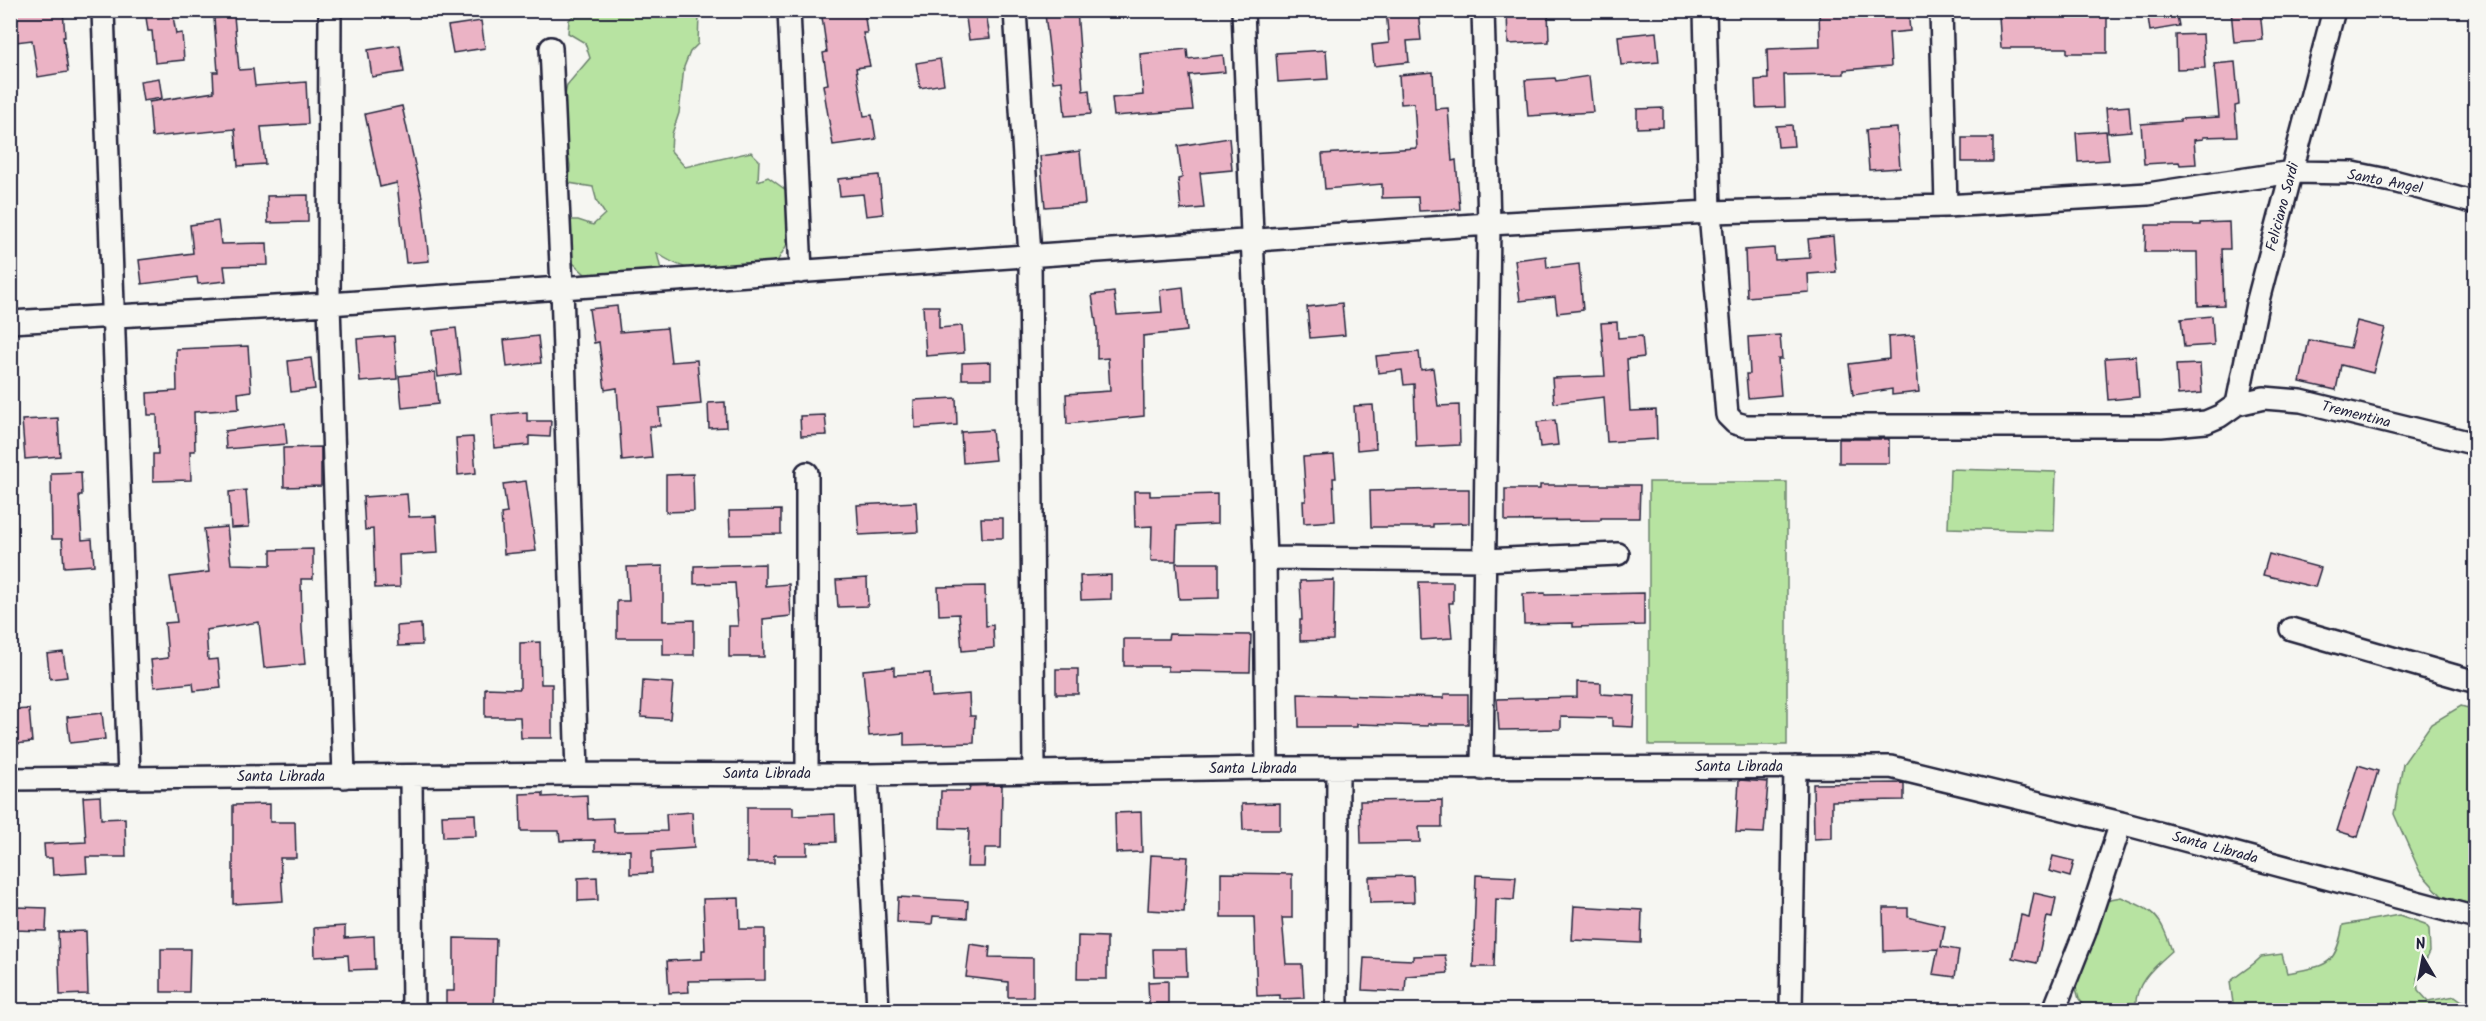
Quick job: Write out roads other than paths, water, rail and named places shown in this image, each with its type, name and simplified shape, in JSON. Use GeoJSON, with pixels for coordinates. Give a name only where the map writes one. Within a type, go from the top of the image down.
{"type":"FeatureCollection","features":[{"type":"Feature","properties":{"kind":"street"},"geometry":{"type":"LineString","coordinates":[[103,10],[129,778]]}},
{"type":"Feature","properties":{"kind":"street"},"geometry":{"type":"LineString","coordinates":[[330,10],[329,304],[344,777]]}},
{"type":"Feature","properties":{"kind":"street"},"geometry":{"type":"LineString","coordinates":[[789,10],[801,272]]}},
{"type":"Feature","properties":{"kind":"street"},"geometry":{"type":"LineString","coordinates":[[1015,10],[1030,256],[1034,772]]}},
{"type":"Feature","properties":{"kind":"street"},"geometry":{"type":"LineString","coordinates":[[1243,10],[1266,558],[1267,768]]}},
{"type":"Feature","properties":{"kind":"street"},"geometry":{"type":"LineString","coordinates":[[1482,769],[1489,224],[1483,10]]}},
{"type":"Feature","properties":{"kind":"street"},"geometry":{"type":"LineString","coordinates":[[1705,10],[1710,212],[1727,415],[1735,423],[1746,426],[2161,426],[2206,422],[2220,416],[2236,404]]}},
{"type":"Feature","properties":{"kind":"street"},"geometry":{"type":"LineString","coordinates":[[1941,10],[1946,206]]}},
{"type":"Feature","properties":{"kind":"street","name":"Feliciano Sardi"},"geometry":{"type":"LineString","coordinates":[[2236,404],[2258,304],[2334,10]]}},
{"type":"Feature","properties":{"kind":"street"},"geometry":{"type":"LineString","coordinates":[[551,48],[562,287],[577,774]]}},
{"type":"Feature","properties":{"kind":"street","name":"Santo Angel"},"geometry":{"type":"LineString","coordinates":[[10,322],[329,304],[1489,224],[1710,212],[1946,206],[2148,194],[2292,172],[2353,173],[2475,203]]}},
{"type":"Feature","properties":{"kind":"street","name":"Trementina"},"geometry":{"type":"LineString","coordinates":[[2236,404],[2264,398],[2301,401],[2475,444]]}},
{"type":"Feature","properties":{"kind":"street"},"geometry":{"type":"LineString","coordinates":[[807,473],[807,774]]}},
{"type":"Feature","properties":{"kind":"street"},"geometry":{"type":"LineString","coordinates":[[1266,558],[1485,560],[1618,554]]}},
{"type":"Feature","properties":{"kind":"street"},"geometry":{"type":"LineString","coordinates":[[2291,629],[2475,682]]}},
{"type":"Feature","properties":{"kind":"street","name":"Santa Librada"},"geometry":{"type":"LineString","coordinates":[[10,779],[577,774],[867,775],[1267,768],[1891,766],[2121,823],[2475,918]]}},
{"type":"Feature","properties":{"kind":"street"},"geometry":{"type":"LineString","coordinates":[[1791,1011],[1795,767]]}},
{"type":"Feature","properties":{"kind":"street"},"geometry":{"type":"LineString","coordinates":[[1337,1011],[1338,769]]}},
{"type":"Feature","properties":{"kind":"street"},"geometry":{"type":"LineString","coordinates":[[867,775],[878,1011]]}},
{"type":"Feature","properties":{"kind":"street"},"geometry":{"type":"LineString","coordinates":[[411,777],[413,1011]]}},
{"type":"Feature","properties":{"kind":"street"},"geometry":{"type":"LineString","coordinates":[[2054,1011],[2085,932],[2121,823]]}}]}
